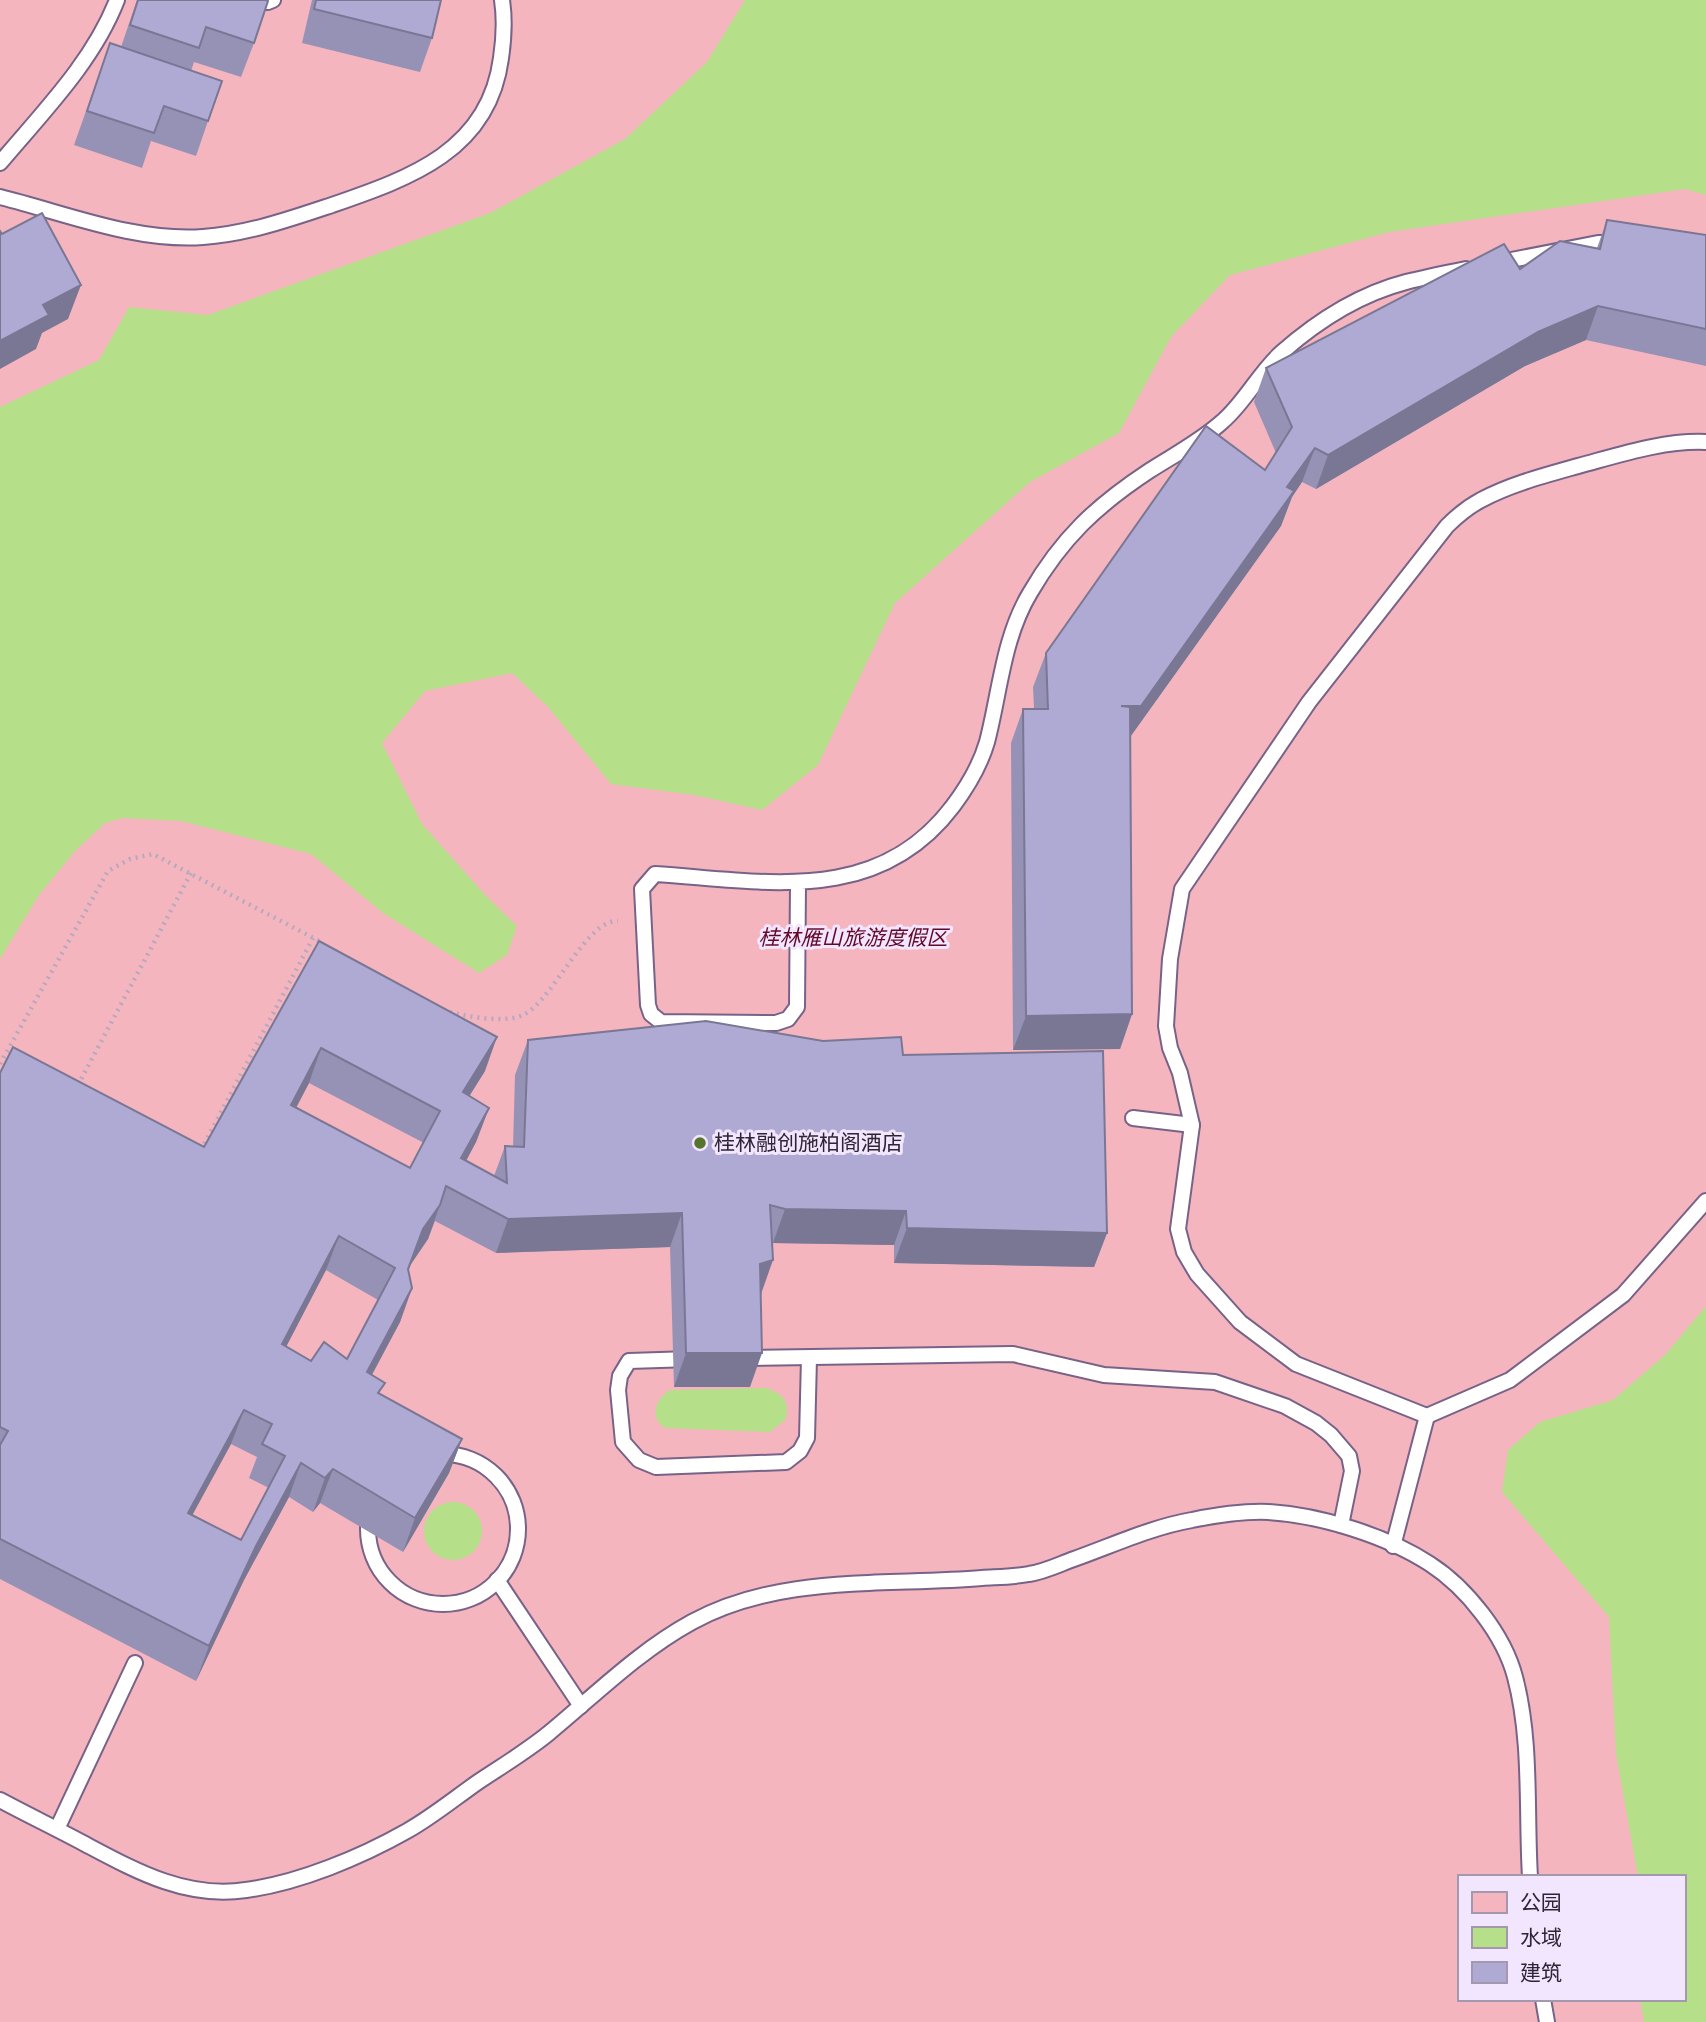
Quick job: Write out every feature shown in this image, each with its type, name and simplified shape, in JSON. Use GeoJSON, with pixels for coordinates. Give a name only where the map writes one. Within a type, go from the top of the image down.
{"type":"FeatureCollection","features":[{"type":"Feature","properties":{"kind":"lane"},"geometry":{"type":"LineString","coordinates":[[0,163],[93,47],[117,0]]}},
{"type":"Feature","properties":{"kind":"lane"},"geometry":{"type":"LineString","coordinates":[[247,0],[273,0]]}},
{"type":"Feature","properties":{"kind":"lane"},"geometry":{"type":"LineString","coordinates":[[0,198],[118,229],[202,237],[282,222],[371,191],[436,160],[460,142],[481,117],[492,98],[499,77],[505,23],[502,0]]}},
{"type":"Feature","properties":{"kind":"lane"},"geometry":{"type":"LineString","coordinates":[[798,884],[797,1007],[788,1019],[782,1022],[661,1022],[653,1017],[648,1005],[642,889],[655,874],[798,884],[849,877],[888,860],[927,836],[964,790],[979,766],[1011,635],[1028,596],[1060,547],[1098,508],[1225,420],[1281,354],[1325,318],[1379,291],[1405,282],[1598,243],[1635,243]]}},
{"type":"Feature","properties":{"kind":"lane"},"geometry":{"type":"LineString","coordinates":[[1706,442],[1688,441],[1620,455],[1506,488],[1460,514],[1438,537],[1309,702],[1182,889],[1170,959],[1166,1026],[1192,1125],[1178,1228],[1184,1252],[1197,1274],[1240,1322],[1296,1364],[1427,1416],[1510,1380],[1623,1294],[1706,1201]]}},
{"type":"Feature","properties":{"kind":"lane"},"geometry":{"type":"LineString","coordinates":[[1133,1118],[1192,1125]]}},
{"type":"Feature","properties":{"kind":"lane"},"geometry":{"type":"LineString","coordinates":[[731,1358],[1013,1354],[1104,1376],[1215,1382],[1285,1406],[1316,1423],[1331,1435],[1352,1463],[1341,1525]]}},
{"type":"Feature","properties":{"kind":"lane"},"geometry":{"type":"LineString","coordinates":[[705,1359],[640,1359],[629,1361],[625,1367],[620,1376],[618,1390],[622,1434],[628,1449],[639,1460],[656,1467],[786,1462],[800,1451],[807,1438],[809,1357]]}},
{"type":"Feature","properties":{"kind":"lane"},"geometry":{"type":"LineString","coordinates":[[1393,1546],[1427,1416]]}},
{"type":"Feature","properties":{"kind":"lane"},"geometry":{"type":"LineString","coordinates":[[439,1454],[465,1456],[486,1467],[504,1483],[514,1504],[518,1528],[515,1552],[504,1573],[497,1580],[487,1590],[466,1601],[442,1605],[419,1601],[396,1589],[379,1570],[369,1546],[368,1520],[375,1495],[391,1474],[413,1459],[439,1454]]}},
{"type":"Feature","properties":{"kind":"lane"},"geometry":{"type":"LineString","coordinates":[[0,1800],[149,1877],[191,1890],[212,1893],[253,1890],[319,1870],[408,1830],[542,1739],[644,1653],[716,1610],[770,1594],[850,1584],[933,1582],[1032,1574],[1186,1521],[1231,1513],[1270,1512],[1341,1525],[1429,1563],[1460,1590],[1480,1613],[1514,1673],[1527,1758],[1530,1875]]}},
{"type":"Feature","properties":{"kind":"lane"},"geometry":{"type":"LineString","coordinates":[[497,1580],[581,1706]]}},
{"type":"Feature","properties":{"kind":"lane"},"geometry":{"type":"LineString","coordinates":[[57,1829],[135,1663]]}},
{"type":"Feature","properties":{"kind":"lane"},"geometry":{"type":"LineString","coordinates":[[1543,2001],[1547,2022]]}},
{"type":"Feature","properties":{"kind":"path"},"geometry":{"type":"LineString","coordinates":[[0,1064],[108,871],[130,859],[153,855],[325,944]]}},
{"type":"Feature","properties":{"kind":"path"},"geometry":{"type":"LineString","coordinates":[[74,1092],[191,873]]}},
{"type":"Feature","properties":{"kind":"path"},"geometry":{"type":"LineString","coordinates":[[440,1010],[468,1016],[508,1018],[523,1015],[538,1004],[593,933],[612,921],[644,923]]}},
{"type":"Feature","properties":{"kind":"path"},"geometry":{"type":"LineString","coordinates":[[197,1157],[313,938]]}},
{"type":"Feature","properties":{"kind":"green space","name":"桂林雁山旅游度假区"},"geometry":{"type":"Polygon","coordinates":[[[0,0],[1706,0],[1706,2022],[0,2022],[0,0]]]}},
{"type":"Feature","properties":{"kind":"water"},"geometry":{"type":"Polygon","coordinates":[[[745,0],[1706,0],[1706,195],[1685,189],[1389,232],[1230,275],[1171,337],[1119,433],[1030,482],[895,603],[818,765],[762,810],[694,795],[611,784],[548,707],[512,673],[425,691],[382,743],[422,824],[486,896],[517,926],[507,955],[479,973],[383,913],[311,854],[181,821],[123,818],[105,823],[75,851],[39,895],[0,959],[0,407],[99,360],[129,307],[208,315],[490,213],[625,139],[707,62],[745,0]]]}},
{"type":"Feature","properties":{"kind":"water"},"geometry":{"type":"Polygon","coordinates":[[[1706,1306],[1706,2022],[1644,2022],[1640,2001],[1685,2001],[1685,1875],[1638,1875],[1616,1754],[1609,1617],[1502,1492],[1508,1450],[1540,1422],[1613,1400],[1665,1355],[1706,1306]]]}},
{"type":"Feature","properties":{"kind":"water"},"geometry":{"type":"Polygon","coordinates":[[[766,1388],[781,1396],[787,1409],[785,1420],[770,1432],[665,1428],[657,1419],[658,1403],[670,1390],[766,1388]]]}},
{"type":"Feature","properties":{"kind":"water"},"geometry":{"type":"Polygon","coordinates":[[[453,1502],[464,1504],[477,1515],[482,1531],[480,1542],[469,1555],[453,1560],[442,1558],[429,1547],[424,1531],[426,1520],[437,1507],[453,1502]]]}},
{"type":"Feature","properties":{"kind":"building"},"geometry":{"type":"Polygon","coordinates":[[[138,0],[268,1],[254,43],[206,27],[199,48],[130,25],[138,0]]]}},
{"type":"Feature","properties":{"kind":"building"},"geometry":{"type":"Polygon","coordinates":[[[316,0],[441,0],[432,38],[314,9],[316,0]]]}},
{"type":"Feature","properties":{"kind":"building"},"geometry":{"type":"Polygon","coordinates":[[[110,43],[222,81],[208,121],[164,106],[154,133],[87,111],[110,43]]]}},
{"type":"Feature","properties":{"kind":"building"},"geometry":{"type":"Polygon","coordinates":[[[42,213],[81,285],[43,305],[49,315],[0,341],[0,231],[2,234],[42,213]]]}},
{"type":"Feature","properties":{"kind":"building"},"geometry":{"type":"Polygon","coordinates":[[[1607,220],[1706,235],[1706,329],[1598,306],[1538,332],[1328,455],[1315,448],[1287,487],[1294,491],[1141,706],[1121,706],[1130,707],[1132,1014],[1026,1016],[1023,709],[1048,709],[1046,653],[1206,426],[1265,470],[1292,427],[1266,368],[1504,244],[1520,269],[1560,241],[1600,249],[1607,220]]]}},
{"type":"Feature","properties":{"kind":"building"},"geometry":{"type":"Polygon","coordinates":[[[319,941],[497,1037],[463,1092],[489,1108],[461,1158],[507,1183],[505,1146],[524,1147],[528,1040],[706,1021],[823,1041],[901,1037],[903,1055],[1103,1051],[1107,1233],[907,1228],[906,1211],[785,1209],[770,1205],[773,1260],[760,1264],[762,1353],[686,1353],[682,1213],[508,1219],[446,1186],[440,1205],[423,1229],[408,1269],[412,1288],[367,1372],[385,1383],[378,1393],[462,1439],[415,1518],[333,1469],[325,1478],[301,1463],[256,1546],[209,1646],[0,1539],[0,1445],[8,1431],[0,1427],[0,1073],[13,1047],[204,1147],[319,941]],[[321,1048],[291,1105],[410,1168],[440,1111],[321,1048]],[[339,1236],[282,1344],[311,1361],[324,1342],[347,1359],[395,1268],[339,1236]],[[244,1410],[188,1513],[241,1540],[285,1456],[262,1444],[272,1424],[244,1410]]]}},
{"type":"Feature","properties":{"kind":"place","name":"桂林融创施柏阁酒店"},"geometry":{"type":"Point","coordinates":[700,1143]}}]}
